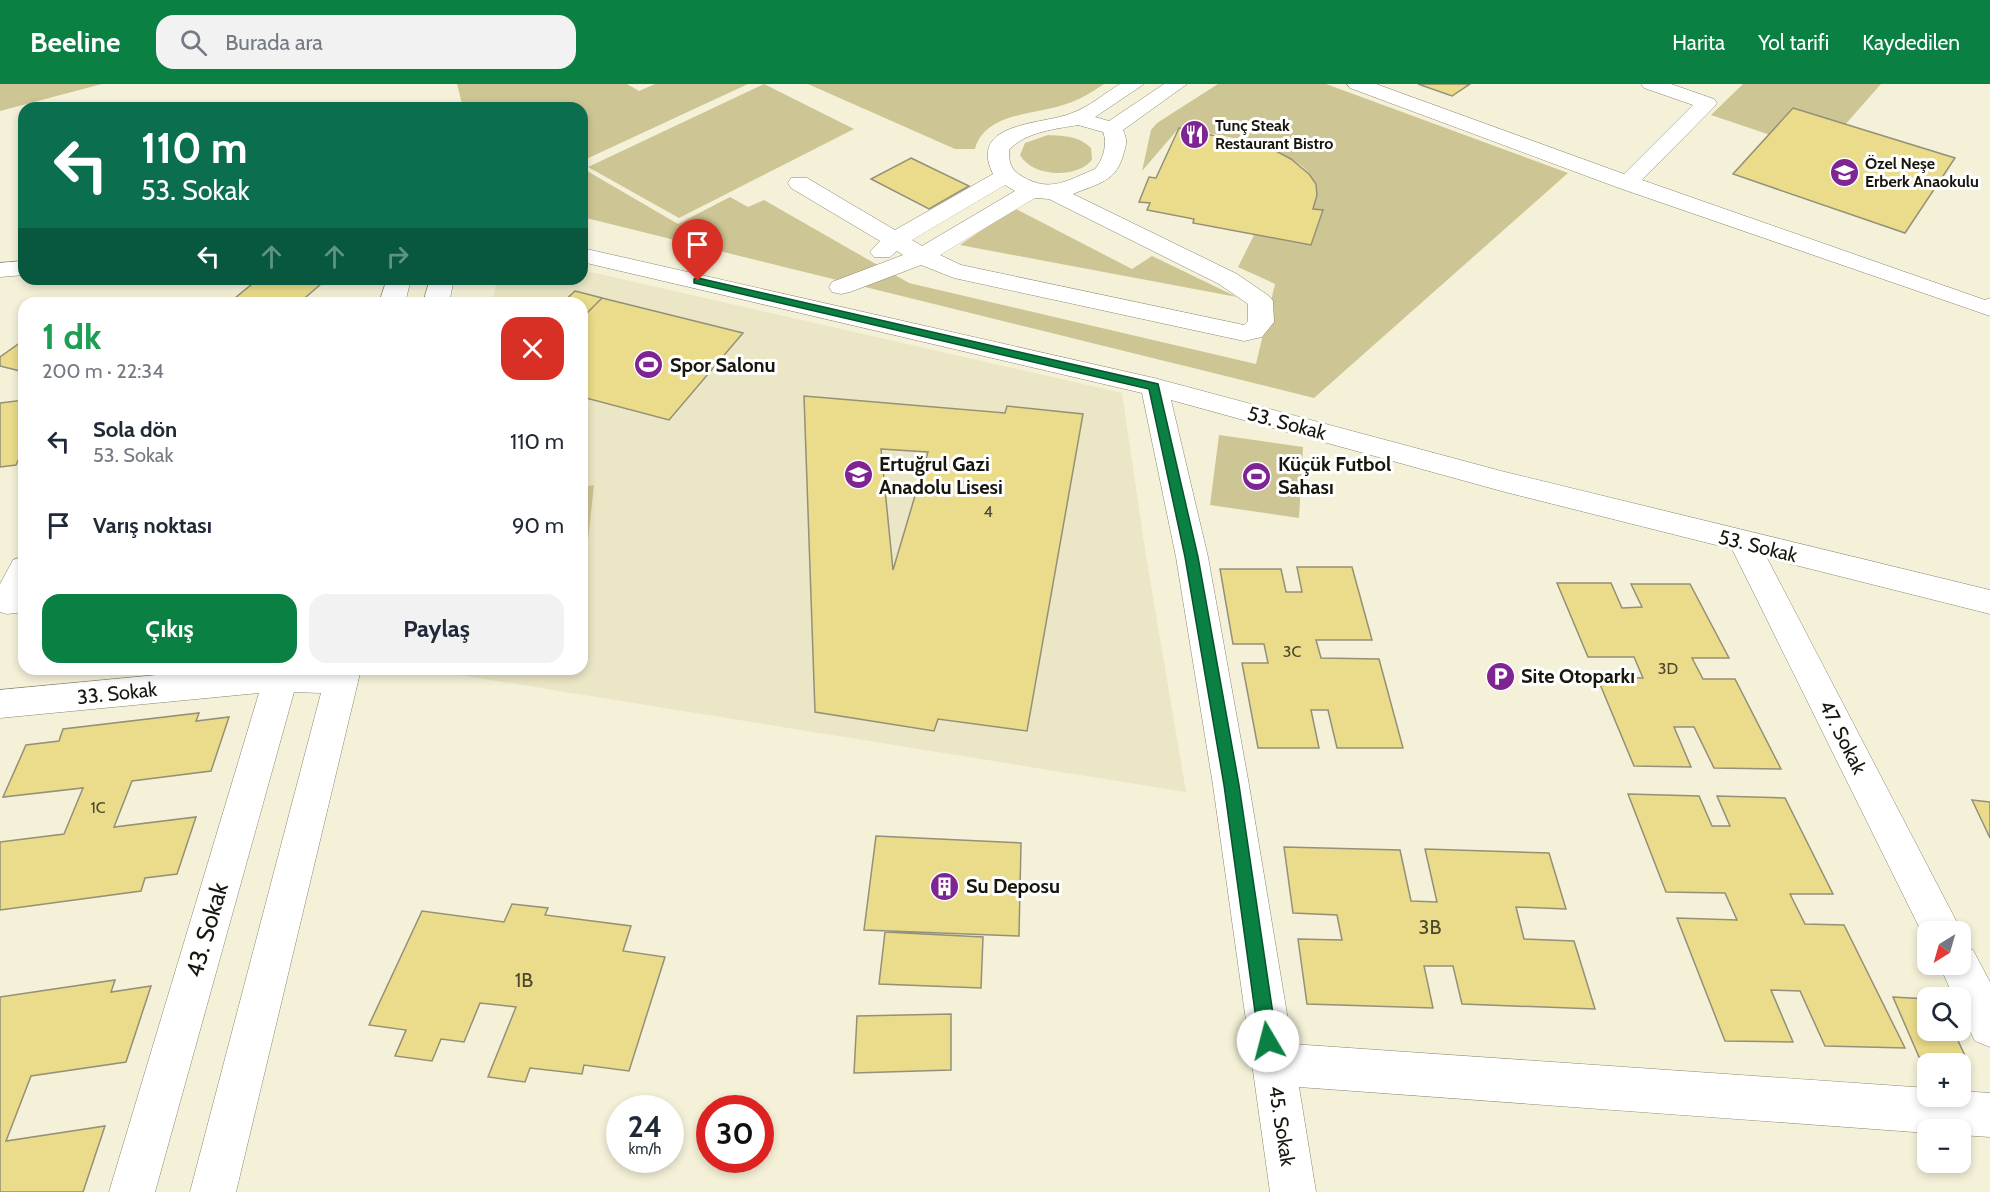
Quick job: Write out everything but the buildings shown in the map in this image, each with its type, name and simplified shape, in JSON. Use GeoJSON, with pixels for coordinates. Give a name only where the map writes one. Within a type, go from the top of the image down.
{"type":"FeatureCollection","features":[{"type":"Feature","properties":{"kind":"street"},"geometry":{"type":"LineString","coordinates":[[799,183],[922,256],[954,271],[1244,333],[1253,331],[1261,322],[1260,301],[1228,279],[1005,176],[997,155],[1006,140],[1034,127],[1078,119],[1134,84]]}},
{"type":"Feature","properties":{"kind":"street"},"geometry":{"type":"LineString","coordinates":[[1078,119],[1112,128],[1177,84]]}},
{"type":"Feature","properties":{"kind":"street"},"geometry":{"type":"LineString","coordinates":[[1627,183],[1707,103],[1651,84]]}},
{"type":"Feature","properties":{"kind":"street"},"geometry":{"type":"LineString","coordinates":[[1370,86],[1627,183],[1988,309],[1990,306]]}},
{"type":"Feature","properties":{"kind":"street"},"geometry":{"type":"LineString","coordinates":[[841,287],[922,256],[1042,192],[1103,174],[1110,166],[1117,140],[1112,128]]}},
{"type":"Feature","properties":{"kind":"street"},"geometry":{"type":"LineString","coordinates":[[813,308],[896,240],[1005,176]]}},
{"type":"Feature","properties":{"kind":"street","name":"53. Sokak"},"geometry":{"type":"LineString","coordinates":[[588,256],[1154,387],[1505,482],[1744,543],[1990,602]]}},
{"type":"Feature","properties":{"kind":"street"},"geometry":{"type":"LineString","coordinates":[[0,270],[18,268]]}},
{"type":"Feature","properties":{"kind":"street","name":"45. Sokak"},"geometry":{"type":"LineString","coordinates":[[1154,387],[1192,557],[1231,785],[1293,1192]]}},
{"type":"Feature","properties":{"kind":"street","name":"47. Sokak"},"geometry":{"type":"LineString","coordinates":[[1744,543],[1936,921]]}},
{"type":"Feature","properties":{"kind":"street"},"geometry":{"type":"LineString","coordinates":[[18,581],[8,602],[18,601]]}},
{"type":"Feature","properties":{"kind":"street","name":"33. Sokak"},"geometry":{"type":"LineString","coordinates":[[0,704],[258,675]]}},
{"type":"Feature","properties":{"kind":"street","name":"43. Sokak"},"geometry":{"type":"LineString","coordinates":[[132,1192],[267,675]]}},
{"type":"Feature","properties":{"kind":"street"},"geometry":{"type":"LineString","coordinates":[[213,1192],[343,675]]}},
{"type":"Feature","properties":{"kind":"street"},"geometry":{"type":"LineString","coordinates":[[1964,975],[1990,1026]]}},
{"type":"Feature","properties":{"kind":"street"},"geometry":{"type":"LineString","coordinates":[[1272,1064],[1990,1115]]}},
{"type":"Feature","properties":{"kind":"shaded area"},"geometry":{"type":"Polygon","coordinates":[[[0,84],[102,84],[34,102],[18,102],[18,106],[0,111],[0,84]]]}},
{"type":"Feature","properties":{"kind":"shaded area"},"geometry":{"type":"Polygon","coordinates":[[[457,84],[627,84],[639,91],[655,84],[748,84],[588,158],[588,102],[462,102],[457,84]]]}},
{"type":"Feature","properties":{"kind":"shaded area"},"geometry":{"type":"Polygon","coordinates":[[[764,84],[854,129],[679,218],[588,167],[764,84]]]}},
{"type":"Feature","properties":{"kind":"shaded area"},"geometry":{"type":"Polygon","coordinates":[[[808,84],[1104,84],[1086,96],[1071,102],[1000,121],[989,128],[975,149],[955,149],[808,84]]]}},
{"type":"Feature","properties":{"kind":"shaded area"},"geometry":{"type":"Polygon","coordinates":[[[1218,84],[1326,84],[1568,173],[1314,398],[588,218],[588,172],[678,224],[730,197],[748,207],[764,200],[909,283],[1256,364],[1275,284],[1238,267],[1255,233],[1311,245],[1323,210],[1313,209],[1316,186],[1308,172],[1295,161],[1277,152],[1234,138],[1179,128],[1142,171],[1151,130],[1157,123],[1218,84]]]}},
{"type":"Feature","properties":{"kind":"shaded area"},"geometry":{"type":"Polygon","coordinates":[[[1743,84],[1881,84],[1821,152],[1711,115],[1743,84]]]}},
{"type":"Feature","properties":{"kind":"shaded area"},"geometry":{"type":"Polygon","coordinates":[[[1048,135],[1066,136],[1082,141],[1091,148],[1092,160],[1085,166],[1065,173],[1034,168],[1020,155],[1025,143],[1048,135]]]}},
{"type":"Feature","properties":{"kind":"shaded area"},"geometry":{"type":"Polygon","coordinates":[[[1014,208],[1132,269],[1152,256],[1237,297],[960,245],[1014,208]]]}},
{"type":"Feature","properties":{"kind":"shaded area","name":"Ertuğrul Gazi Anadolu Lisesi"},"geometry":{"type":"Polygon","coordinates":[[[588,271],[1122,393],[1146,556],[1186,792],[459,675],[588,675],[588,297],[493,297],[496,285],[588,285],[588,271]]]}},
{"type":"Feature","properties":{"kind":"shaded area","name":"Küçük Futbol Sahası"},"geometry":{"type":"Polygon","coordinates":[[[1219,435],[1303,447],[1299,518],[1210,505],[1219,435]]]}},
{"type":"Feature","properties":{"kind":"shaded area"},"geometry":{"type":"Polygon","coordinates":[[[594,485],[588,540],[588,486],[594,485]]]}},
{"type":"Feature","properties":{"kind":"place","name":"Tunç Steak Restaurant Bistro"},"geometry":{"type":"Point","coordinates":[1194,134]}},
{"type":"Feature","properties":{"kind":"place","name":"Özel Neşe Erberk Anaokulu"},"geometry":{"type":"Point","coordinates":[1844,172]}},
{"type":"Feature","properties":{"kind":"place","name":"Spor Salonu"},"geometry":{"type":"Point","coordinates":[649,365]}},
{"type":"Feature","properties":{"kind":"place","name":"Ertuğrul Gazi Anadolu Lisesi"},"geometry":{"type":"Point","coordinates":[858,475]}},
{"type":"Feature","properties":{"kind":"place","name":"Küçük Futbol Sahası"},"geometry":{"type":"Point","coordinates":[1257,476]}},
{"type":"Feature","properties":{"kind":"place","name":"Site Otoparkı"},"geometry":{"type":"Point","coordinates":[1500,676]}},
{"type":"Feature","properties":{"kind":"place","name":"Su Deposu"},"geometry":{"type":"Point","coordinates":[945,886]}},
{"type":"Feature","properties":{"kind":"route"},"geometry":{"type":"LineString","coordinates":[[698,281],[1154,387],[1192,557],[1231,785],[1268,1041]]}}]}
